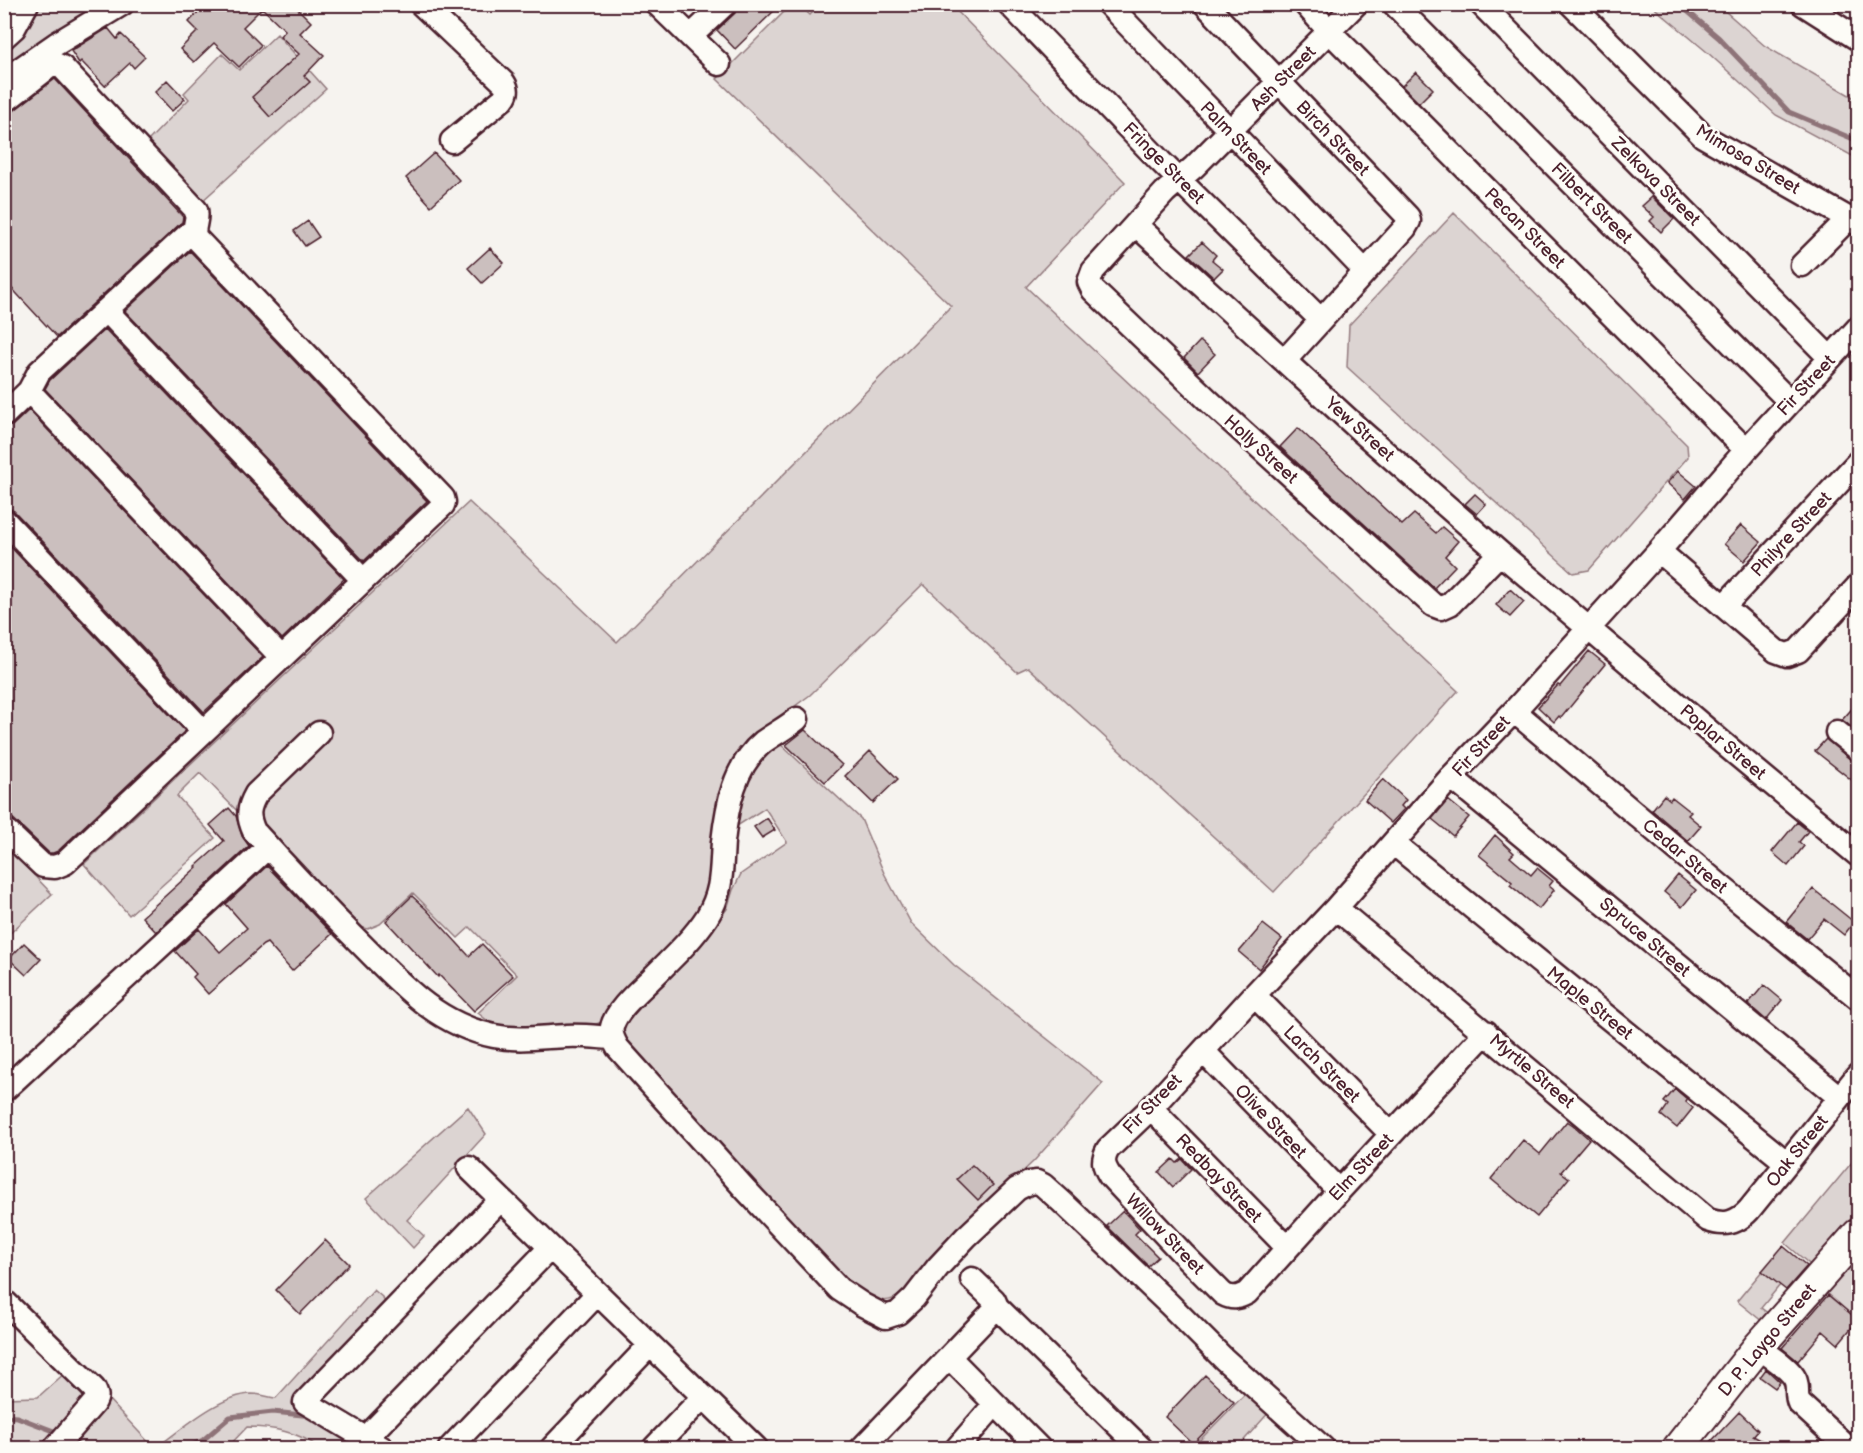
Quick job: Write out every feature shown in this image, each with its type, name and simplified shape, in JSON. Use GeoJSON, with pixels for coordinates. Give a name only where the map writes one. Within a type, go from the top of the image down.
{"type":"FeatureCollection","features":[{"type":"Feature","properties":{"kind":"main road","name":"D. P. Laygo Street"},"geometry":{"type":"LineString","coordinates":[[1678,1449],[1758,1347],[1858,1234]]}},
{"type":"Feature","properties":{"kind":"street"},"geometry":{"type":"LineString","coordinates":[[4,37],[14,28],[27,4]]}},
{"type":"Feature","properties":{"kind":"street"},"geometry":{"type":"LineString","coordinates":[[4,80],[64,38],[122,4]]}},
{"type":"Feature","properties":{"kind":"street"},"geometry":{"type":"LineString","coordinates":[[421,4],[507,87],[503,99],[452,141]]}},
{"type":"Feature","properties":{"kind":"street"},"geometry":{"type":"LineString","coordinates":[[657,4],[719,64]]}},
{"type":"Feature","properties":{"kind":"street"},"geometry":{"type":"LineString","coordinates":[[691,36],[725,4]]}},
{"type":"Feature","properties":{"kind":"street","name":"Fringe Street"},"geometry":{"type":"LineString","coordinates":[[1009,4],[1180,180],[1321,320]]}},
{"type":"Feature","properties":{"kind":"street","name":"Palm Street"},"geometry":{"type":"LineString","coordinates":[[1108,4],[1365,271]]}},
{"type":"Feature","properties":{"kind":"street","name":"Birch Street"},"geometry":{"type":"LineString","coordinates":[[1204,4],[1406,214],[1409,221],[1405,228],[1365,271]]}},
{"type":"Feature","properties":{"kind":"street","name":"Pecan Street"},"geometry":{"type":"LineString","coordinates":[[1305,4],[1330,32],[1746,450]]}},
{"type":"Feature","properties":{"kind":"street","name":"Ash Street"},"geometry":{"type":"LineString","coordinates":[[1089,282],[1093,272],[1165,192],[1230,131],[1356,4]]}},
{"type":"Feature","properties":{"kind":"street","name":"Filbert Street"},"geometry":{"type":"LineString","coordinates":[[1394,4],[1790,402]]}},
{"type":"Feature","properties":{"kind":"street","name":"Zelkova Street"},"geometry":{"type":"LineString","coordinates":[[1481,4],[1830,358]]}},
{"type":"Feature","properties":{"kind":"street","name":"Mimosa Street"},"geometry":{"type":"LineString","coordinates":[[1571,4],[1703,136],[1854,221]]}},
{"type":"Feature","properties":{"kind":"street"},"geometry":{"type":"LineString","coordinates":[[1812,7],[1858,39]]}},
{"type":"Feature","properties":{"kind":"street"},"geometry":{"type":"LineString","coordinates":[[4,102],[50,66],[62,67],[196,210],[197,222],[194,229],[39,372],[29,391],[4,415]]}},
{"type":"Feature","properties":{"kind":"street"},"geometry":{"type":"LineString","coordinates":[[1802,265],[1854,221]]}},
{"type":"Feature","properties":{"kind":"street","name":"Yew Street"},"geometry":{"type":"LineString","coordinates":[[1136,225],[1362,432],[1589,628]]}},
{"type":"Feature","properties":{"kind":"street"},"geometry":{"type":"LineString","coordinates":[[4,829],[43,866],[55,867],[65,863],[444,502],[443,498],[196,238],[194,229]]}},
{"type":"Feature","properties":{"kind":"street"},"geometry":{"type":"LineString","coordinates":[[1286,360],[1365,271]]}},
{"type":"Feature","properties":{"kind":"street","name":"Holly Street"},"geometry":{"type":"LineString","coordinates":[[1089,282],[1093,290],[1210,402],[1433,605],[1441,608],[1450,604],[1500,553]]}},
{"type":"Feature","properties":{"kind":"street"},"geometry":{"type":"LineString","coordinates":[[106,310],[363,580]]}},
{"type":"Feature","properties":{"kind":"street","name":"Fir Street"},"geometry":{"type":"LineString","coordinates":[[1103,1162],[1108,1149],[1151,1108],[1336,908],[1451,777],[1514,711],[1659,551],[1746,450],[1858,328]]}},
{"type":"Feature","properties":{"kind":"street"},"geometry":{"type":"LineString","coordinates":[[29,391],[281,657]]}},
{"type":"Feature","properties":{"kind":"street","name":"Philyre Street"},"geometry":{"type":"LineString","coordinates":[[1724,606],[1858,462]]}},
{"type":"Feature","properties":{"kind":"street"},"geometry":{"type":"LineString","coordinates":[[4,520],[203,731]]}},
{"type":"Feature","properties":{"kind":"street"},"geometry":{"type":"LineString","coordinates":[[1659,551],[1776,651],[1787,655],[1798,651],[1858,586]]}},
{"type":"Feature","properties":{"kind":"street","name":"Poplar Street"},"geometry":{"type":"LineString","coordinates":[[1589,628],[1858,855]]}},
{"type":"Feature","properties":{"kind":"street","name":"Cedar Street"},"geometry":{"type":"LineString","coordinates":[[1514,711],[1858,998]]}},
{"type":"Feature","properties":{"kind":"street"},"geometry":{"type":"LineString","coordinates":[[797,719],[762,743],[740,771],[729,808],[723,842],[723,872],[716,901],[694,934],[615,1018],[612,1038],[618,1048],[839,1289],[863,1305],[886,1317],[898,1313],[914,1298],[938,1267],[966,1237],[1017,1189],[1036,1182],[1043,1185],[1062,1202],[1161,1296],[1310,1444]]}},
{"type":"Feature","properties":{"kind":"street"},"geometry":{"type":"LineString","coordinates":[[1837,732],[1858,749]]}},
{"type":"Feature","properties":{"kind":"street"},"geometry":{"type":"LineString","coordinates":[[319,733],[256,794],[248,813],[254,831],[326,910],[426,1006],[457,1025],[494,1036],[526,1039],[568,1035],[612,1038]]}},
{"type":"Feature","properties":{"kind":"street","name":"Spruce Street"},"geometry":{"type":"LineString","coordinates":[[1451,777],[1839,1097]]}},
{"type":"Feature","properties":{"kind":"street","name":"Maple Street"},"geometry":{"type":"LineString","coordinates":[[1393,843],[1787,1163]]}},
{"type":"Feature","properties":{"kind":"street"},"geometry":{"type":"LineString","coordinates":[[4,1090],[268,847]]}},
{"type":"Feature","properties":{"kind":"street","name":"Myrtle Street"},"geometry":{"type":"LineString","coordinates":[[1336,908],[1708,1220],[1720,1224],[1731,1222]]}},
{"type":"Feature","properties":{"kind":"street","name":"Larch Street"},"geometry":{"type":"LineString","coordinates":[[1254,995],[1391,1134]]}},
{"type":"Feature","properties":{"kind":"street","name":"Elm Street"},"geometry":{"type":"LineString","coordinates":[[1235,1298],[1246,1293],[1486,1032]]}},
{"type":"Feature","properties":{"kind":"street","name":"Olive Street"},"geometry":{"type":"LineString","coordinates":[[1203,1051],[1339,1191]]}},
{"type":"Feature","properties":{"kind":"street","name":"Oak Street"},"geometry":{"type":"LineString","coordinates":[[1731,1222],[1742,1217],[1749,1210],[1858,1075]]}},
{"type":"Feature","properties":{"kind":"street","name":"Redbay Street"},"geometry":{"type":"LineString","coordinates":[[1151,1108],[1287,1248]]}},
{"type":"Feature","properties":{"kind":"street","name":"Willow Street"},"geometry":{"type":"LineString","coordinates":[[1103,1162],[1110,1176],[1183,1254],[1223,1293],[1235,1298]]}},
{"type":"Feature","properties":{"kind":"street"},"geometry":{"type":"LineString","coordinates":[[469,1168],[756,1449]]}},
{"type":"Feature","properties":{"kind":"street"},"geometry":{"type":"LineString","coordinates":[[500,1200],[305,1402],[374,1443],[550,1248]]}},
{"type":"Feature","properties":{"kind":"street"},"geometry":{"type":"LineString","coordinates":[[972,1279],[994,1300],[997,1307],[1141,1449]]}},
{"type":"Feature","properties":{"kind":"street"},"geometry":{"type":"LineString","coordinates":[[450,1449],[597,1294]]}},
{"type":"Feature","properties":{"kind":"street"},"geometry":{"type":"LineString","coordinates":[[4,1301],[94,1389],[97,1399],[62,1440]]}},
{"type":"Feature","properties":{"kind":"street"},"geometry":{"type":"LineString","coordinates":[[862,1449],[997,1307]]}},
{"type":"Feature","properties":{"kind":"street"},"geometry":{"type":"LineString","coordinates":[[552,1449],[650,1345]]}},
{"type":"Feature","properties":{"kind":"street"},"geometry":{"type":"LineString","coordinates":[[1758,1347],[1793,1375],[1797,1384],[1796,1395],[1799,1403],[1848,1449]]}},
{"type":"Feature","properties":{"kind":"street"},"geometry":{"type":"LineString","coordinates":[[949,1357],[1039,1449]]}},
{"type":"Feature","properties":{"kind":"street"},"geometry":{"type":"LineString","coordinates":[[654,1449],[703,1397]]}},
{"type":"Feature","properties":{"kind":"street"},"geometry":{"type":"LineString","coordinates":[[957,1449],[996,1404]]}},
{"type":"Feature","properties":{"kind":"shaded area"},"geometry":{"type":"Polygon","coordinates":[[[31,5],[102,5],[5,69],[5,42],[31,5]]]}},
{"type":"Feature","properties":{"kind":"shaded area"},"geometry":{"type":"Polygon","coordinates":[[[791,5],[799,5],[810,15],[820,5],[951,5],[1125,182],[1026,287],[1458,691],[1274,892],[1028,667],[1017,672],[923,584],[810,695],[753,737],[732,767],[717,796],[715,818],[717,855],[704,908],[602,1022],[534,1033],[511,1031],[492,1024],[478,1013],[517,975],[470,927],[458,938],[413,893],[380,924],[368,929],[353,925],[200,773],[177,796],[215,838],[129,915],[84,864],[469,502],[617,642],[951,306],[717,79],[791,5]]]}},
{"type":"Feature","properties":{"kind":"shaded area"},"geometry":{"type":"Polygon","coordinates":[[[1651,5],[1718,5],[1765,46],[1858,100],[1858,159],[1776,115],[1651,5]]]}},
{"type":"Feature","properties":{"kind":"shaded area"},"geometry":{"type":"Polygon","coordinates":[[[277,34],[326,89],[201,202],[147,142],[189,99],[184,93],[222,54],[239,70],[277,34]]]}},
{"type":"Feature","properties":{"kind":"shaded area"},"geometry":{"type":"Polygon","coordinates":[[[1454,213],[1687,445],[1688,457],[1589,570],[1573,573],[1347,367],[1349,325],[1454,213]]]}},
{"type":"Feature","properties":{"kind":"shaded area"},"geometry":{"type":"Polygon","coordinates":[[[778,742],[861,819],[884,873],[911,923],[954,965],[1103,1083],[1034,1161],[917,1272],[898,1296],[889,1300],[869,1297],[835,1275],[621,1044],[620,1021],[712,928],[727,909],[741,874],[787,842],[765,808],[737,826],[741,801],[749,780],[761,760],[778,742]]]}},
{"type":"Feature","properties":{"kind":"shaded area"},"geometry":{"type":"Polygon","coordinates":[[[5,845],[52,894],[5,938],[5,845]]]}},
{"type":"Feature","properties":{"kind":"shaded area"},"geometry":{"type":"Polygon","coordinates":[[[468,1107],[486,1134],[407,1220],[424,1236],[413,1248],[366,1198],[468,1107]]]}},
{"type":"Feature","properties":{"kind":"shaded area"},"geometry":{"type":"Polygon","coordinates":[[[1858,1155],[1858,1219],[1815,1269],[1785,1243],[1858,1155]]]}},
{"type":"Feature","properties":{"kind":"shaded area"},"geometry":{"type":"Polygon","coordinates":[[[1858,1254],[1858,1321],[1826,1292],[1858,1254]]]}},
{"type":"Feature","properties":{"kind":"shaded area"},"geometry":{"type":"Polygon","coordinates":[[[1762,1271],[1780,1285],[1761,1308],[1769,1314],[1763,1322],[1737,1301],[1762,1271]]]}},
{"type":"Feature","properties":{"kind":"shaded area"},"geometry":{"type":"Polygon","coordinates":[[[374,1290],[385,1302],[383,1308],[292,1403],[293,1407],[307,1410],[374,1448],[319,1448],[294,1434],[266,1428],[247,1427],[227,1448],[156,1448],[201,1414],[227,1400],[252,1394],[276,1398],[374,1290]]]}},
{"type":"Feature","properties":{"kind":"shaded area"},"geometry":{"type":"Polygon","coordinates":[[[66,1372],[84,1392],[84,1400],[46,1446],[43,1448],[13,1448],[5,1438],[5,1398],[38,1397],[66,1372]]]}},
{"type":"Feature","properties":{"kind":"shaded area"},"geometry":{"type":"Polygon","coordinates":[[[1246,1393],[1272,1409],[1237,1448],[1193,1447],[1246,1393]]]}},
{"type":"Feature","properties":{"kind":"shaded area"},"geometry":{"type":"Polygon","coordinates":[[[108,1399],[154,1448],[69,1448],[108,1399]]]}},
{"type":"Feature","properties":{"kind":"building"},"geometry":{"type":"Polygon","coordinates":[[[206,4],[293,4],[311,22],[300,33],[324,55],[304,76],[310,82],[270,117],[252,97],[299,54],[280,36],[285,30],[262,8],[243,27],[261,45],[239,67],[214,43],[194,62],[180,49],[198,31],[189,22],[206,4]]]}},
{"type":"Feature","properties":{"kind":"building"},"geometry":{"type":"Polygon","coordinates":[[[738,4],[781,4],[735,49],[717,30],[735,13],[738,4]]]}},
{"type":"Feature","properties":{"kind":"building"},"geometry":{"type":"Polygon","coordinates":[[[108,28],[117,39],[121,34],[145,57],[134,68],[130,63],[105,86],[81,61],[79,63],[71,51],[108,28]]]}},
{"type":"Feature","properties":{"kind":"building"},"geometry":{"type":"Polygon","coordinates":[[[1416,72],[1433,89],[1419,103],[1402,86],[1416,72]]]}},
{"type":"Feature","properties":{"kind":"building"},"geometry":{"type":"Polygon","coordinates":[[[55,79],[183,217],[182,222],[57,337],[4,280],[4,118],[55,79]]]}},
{"type":"Feature","properties":{"kind":"building"},"geometry":{"type":"Polygon","coordinates":[[[167,80],[185,99],[172,111],[155,92],[167,80]]]}},
{"type":"Feature","properties":{"kind":"building"},"geometry":{"type":"Polygon","coordinates":[[[434,153],[459,180],[431,206],[406,178],[434,153]]]}},
{"type":"Feature","properties":{"kind":"building"},"geometry":{"type":"Polygon","coordinates":[[[1652,197],[1674,219],[1661,232],[1650,221],[1654,217],[1642,206],[1652,197]]]}},
{"type":"Feature","properties":{"kind":"building"},"geometry":{"type":"Polygon","coordinates":[[[308,221],[319,237],[305,246],[294,231],[308,221]]]}},
{"type":"Feature","properties":{"kind":"building"},"geometry":{"type":"Polygon","coordinates":[[[1202,242],[1216,255],[1212,260],[1223,269],[1214,278],[1189,255],[1202,242]]]}},
{"type":"Feature","properties":{"kind":"building"},"geometry":{"type":"Polygon","coordinates":[[[490,248],[504,263],[482,283],[468,268],[490,248]]]}},
{"type":"Feature","properties":{"kind":"building"},"geometry":{"type":"Polygon","coordinates":[[[190,251],[427,501],[364,561],[125,311],[190,251]]]}},
{"type":"Feature","properties":{"kind":"building"},"geometry":{"type":"Polygon","coordinates":[[[105,329],[344,579],[282,639],[45,389],[50,380],[105,329]]]}},
{"type":"Feature","properties":{"kind":"building"},"geometry":{"type":"Polygon","coordinates":[[[1200,341],[1215,354],[1198,372],[1184,358],[1200,341]]]}},
{"type":"Feature","properties":{"kind":"building"},"geometry":{"type":"Polygon","coordinates":[[[29,410],[263,657],[204,712],[14,511],[4,507],[4,428],[13,425],[29,410]]]}},
{"type":"Feature","properties":{"kind":"building"},"geometry":{"type":"Polygon","coordinates":[[[1298,428],[1402,525],[1414,514],[1436,533],[1442,527],[1458,541],[1445,556],[1455,566],[1434,588],[1280,447],[1298,428]]]}},
{"type":"Feature","properties":{"kind":"building"},"geometry":{"type":"Polygon","coordinates":[[[1678,471],[1696,486],[1685,499],[1667,483],[1678,471]]]}},
{"type":"Feature","properties":{"kind":"building"},"geometry":{"type":"Polygon","coordinates":[[[1475,494],[1486,504],[1477,514],[1465,504],[1475,494]]]}},
{"type":"Feature","properties":{"kind":"building"},"geometry":{"type":"Polygon","coordinates":[[[1741,525],[1761,542],[1744,561],[1724,544],[1741,525]]]}},
{"type":"Feature","properties":{"kind":"building"},"geometry":{"type":"Polygon","coordinates":[[[4,540],[185,731],[58,851],[53,853],[49,853],[4,810],[4,540]]]}},
{"type":"Feature","properties":{"kind":"building"},"geometry":{"type":"Polygon","coordinates":[[[1510,589],[1524,602],[1510,617],[1496,605],[1510,589]]]}},
{"type":"Feature","properties":{"kind":"building"},"geometry":{"type":"Polygon","coordinates":[[[1589,651],[1605,664],[1561,718],[1559,716],[1554,722],[1538,707],[1558,685],[1560,686],[1589,651]]]}},
{"type":"Feature","properties":{"kind":"building"},"geometry":{"type":"Polygon","coordinates":[[[1858,702],[1858,732],[1842,720],[1858,702]]]}},
{"type":"Feature","properties":{"kind":"building"},"geometry":{"type":"Polygon","coordinates":[[[805,730],[842,765],[825,782],[786,745],[805,730]]]}},
{"type":"Feature","properties":{"kind":"building"},"geometry":{"type":"Polygon","coordinates":[[[1826,739],[1850,759],[1858,762],[1858,785],[1815,751],[1826,739]]]}},
{"type":"Feature","properties":{"kind":"building"},"geometry":{"type":"Polygon","coordinates":[[[870,751],[898,779],[873,803],[845,776],[870,751]]]}},
{"type":"Feature","properties":{"kind":"building"},"geometry":{"type":"Polygon","coordinates":[[[1383,779],[1406,800],[1401,806],[1404,809],[1391,823],[1365,800],[1383,779]]]}},
{"type":"Feature","properties":{"kind":"building"},"geometry":{"type":"Polygon","coordinates":[[[1664,795],[1670,800],[1672,797],[1691,812],[1688,815],[1701,826],[1688,841],[1652,810],[1664,795]]]}},
{"type":"Feature","properties":{"kind":"building"},"geometry":{"type":"Polygon","coordinates":[[[1448,800],[1469,817],[1453,836],[1432,819],[1448,800]]]}},
{"type":"Feature","properties":{"kind":"building"},"geometry":{"type":"Polygon","coordinates":[[[229,808],[236,816],[242,836],[249,846],[156,932],[142,917],[224,841],[210,825],[229,808]]]}},
{"type":"Feature","properties":{"kind":"building"},"geometry":{"type":"Polygon","coordinates":[[[767,818],[775,830],[762,838],[754,827],[767,818]]]}},
{"type":"Feature","properties":{"kind":"building"},"geometry":{"type":"Polygon","coordinates":[[[1797,822],[1808,831],[1799,842],[1804,846],[1788,866],[1772,852],[1797,822]]]}},
{"type":"Feature","properties":{"kind":"building"},"geometry":{"type":"Polygon","coordinates":[[[1495,835],[1514,853],[1510,857],[1531,875],[1537,868],[1553,881],[1549,886],[1554,890],[1539,909],[1510,885],[1512,882],[1479,855],[1495,835]]]}},
{"type":"Feature","properties":{"kind":"building"},"geometry":{"type":"Polygon","coordinates":[[[267,866],[332,934],[292,971],[267,943],[208,994],[193,977],[196,974],[175,951],[199,929],[220,952],[247,928],[226,904],[267,866]]]}},
{"type":"Feature","properties":{"kind":"building"},"geometry":{"type":"Polygon","coordinates":[[[1678,875],[1696,890],[1682,907],[1664,892],[1678,875]]]}},
{"type":"Feature","properties":{"kind":"building"},"geometry":{"type":"Polygon","coordinates":[[[1813,889],[1854,922],[1844,935],[1824,919],[1807,939],[1786,922],[1813,889]]]}},
{"type":"Feature","properties":{"kind":"building"},"geometry":{"type":"Polygon","coordinates":[[[412,896],[469,956],[482,944],[513,976],[474,1011],[439,975],[438,977],[386,921],[412,896]]]}},
{"type":"Feature","properties":{"kind":"building"},"geometry":{"type":"Polygon","coordinates":[[[1263,924],[1282,939],[1259,969],[1239,952],[1263,924]]]}},
{"type":"Feature","properties":{"kind":"building"},"geometry":{"type":"Polygon","coordinates":[[[24,943],[41,959],[26,975],[9,959],[24,943]]]}},
{"type":"Feature","properties":{"kind":"building"},"geometry":{"type":"Polygon","coordinates":[[[1764,985],[1782,1000],[1766,1020],[1748,1004],[1764,985]]]}},
{"type":"Feature","properties":{"kind":"building"},"geometry":{"type":"Polygon","coordinates":[[[1675,1089],[1687,1099],[1686,1102],[1693,1108],[1677,1128],[1661,1115],[1668,1105],[1664,1102],[1675,1089]]]}},
{"type":"Feature","properties":{"kind":"building"},"geometry":{"type":"Polygon","coordinates":[[[1567,1121],[1589,1139],[1561,1172],[1569,1178],[1537,1217],[1491,1179],[1523,1140],[1540,1154],[1567,1121]]]}},
{"type":"Feature","properties":{"kind":"building"},"geometry":{"type":"Polygon","coordinates":[[[1173,1159],[1177,1163],[1182,1159],[1191,1169],[1173,1187],[1159,1172],[1173,1159]]]}},
{"type":"Feature","properties":{"kind":"building"},"geometry":{"type":"Polygon","coordinates":[[[972,1165],[993,1185],[978,1200],[957,1179],[972,1165]]]}},
{"type":"Feature","properties":{"kind":"building"},"geometry":{"type":"Polygon","coordinates":[[[1123,1211],[1140,1229],[1135,1234],[1158,1257],[1148,1266],[1107,1226],[1123,1211]]]}},
{"type":"Feature","properties":{"kind":"building"},"geometry":{"type":"Polygon","coordinates":[[[325,1240],[349,1264],[300,1314],[276,1290],[325,1240]]]}},
{"type":"Feature","properties":{"kind":"building"},"geometry":{"type":"Polygon","coordinates":[[[1783,1246],[1807,1266],[1786,1290],[1762,1271],[1783,1246]]]}},
{"type":"Feature","properties":{"kind":"building"},"geometry":{"type":"Polygon","coordinates":[[[1828,1295],[1858,1320],[1838,1344],[1823,1331],[1798,1361],[1782,1348],[1828,1295]]]}},
{"type":"Feature","properties":{"kind":"building"},"geometry":{"type":"Polygon","coordinates":[[[1766,1369],[1780,1382],[1775,1388],[1760,1377],[1766,1369]]]}},
{"type":"Feature","properties":{"kind":"building"},"geometry":{"type":"Polygon","coordinates":[[[1205,1375],[1234,1402],[1193,1444],[1165,1417],[1205,1375]]]}},
{"type":"Feature","properties":{"kind":"building"},"geometry":{"type":"Polygon","coordinates":[[[1739,1412],[1758,1430],[1753,1436],[1778,1449],[1704,1449],[1739,1412]]]}},
{"type":"Feature","properties":{"kind":"waterway"},"geometry":{"type":"LineString","coordinates":[[1679,4],[1719,38],[1789,112],[1858,141]]}},
{"type":"Feature","properties":{"kind":"waterway"},"geometry":{"type":"LineString","coordinates":[[186,1448],[203,1440],[230,1417],[273,1412],[312,1416]]}},
{"type":"Feature","properties":{"kind":"waterway"},"geometry":{"type":"LineString","coordinates":[[4,1416],[17,1417],[59,1433]]}},
{"type":"Feature","properties":{"kind":"waterway"},"geometry":{"type":"LineString","coordinates":[[69,1439],[83,1448]]}}]}
